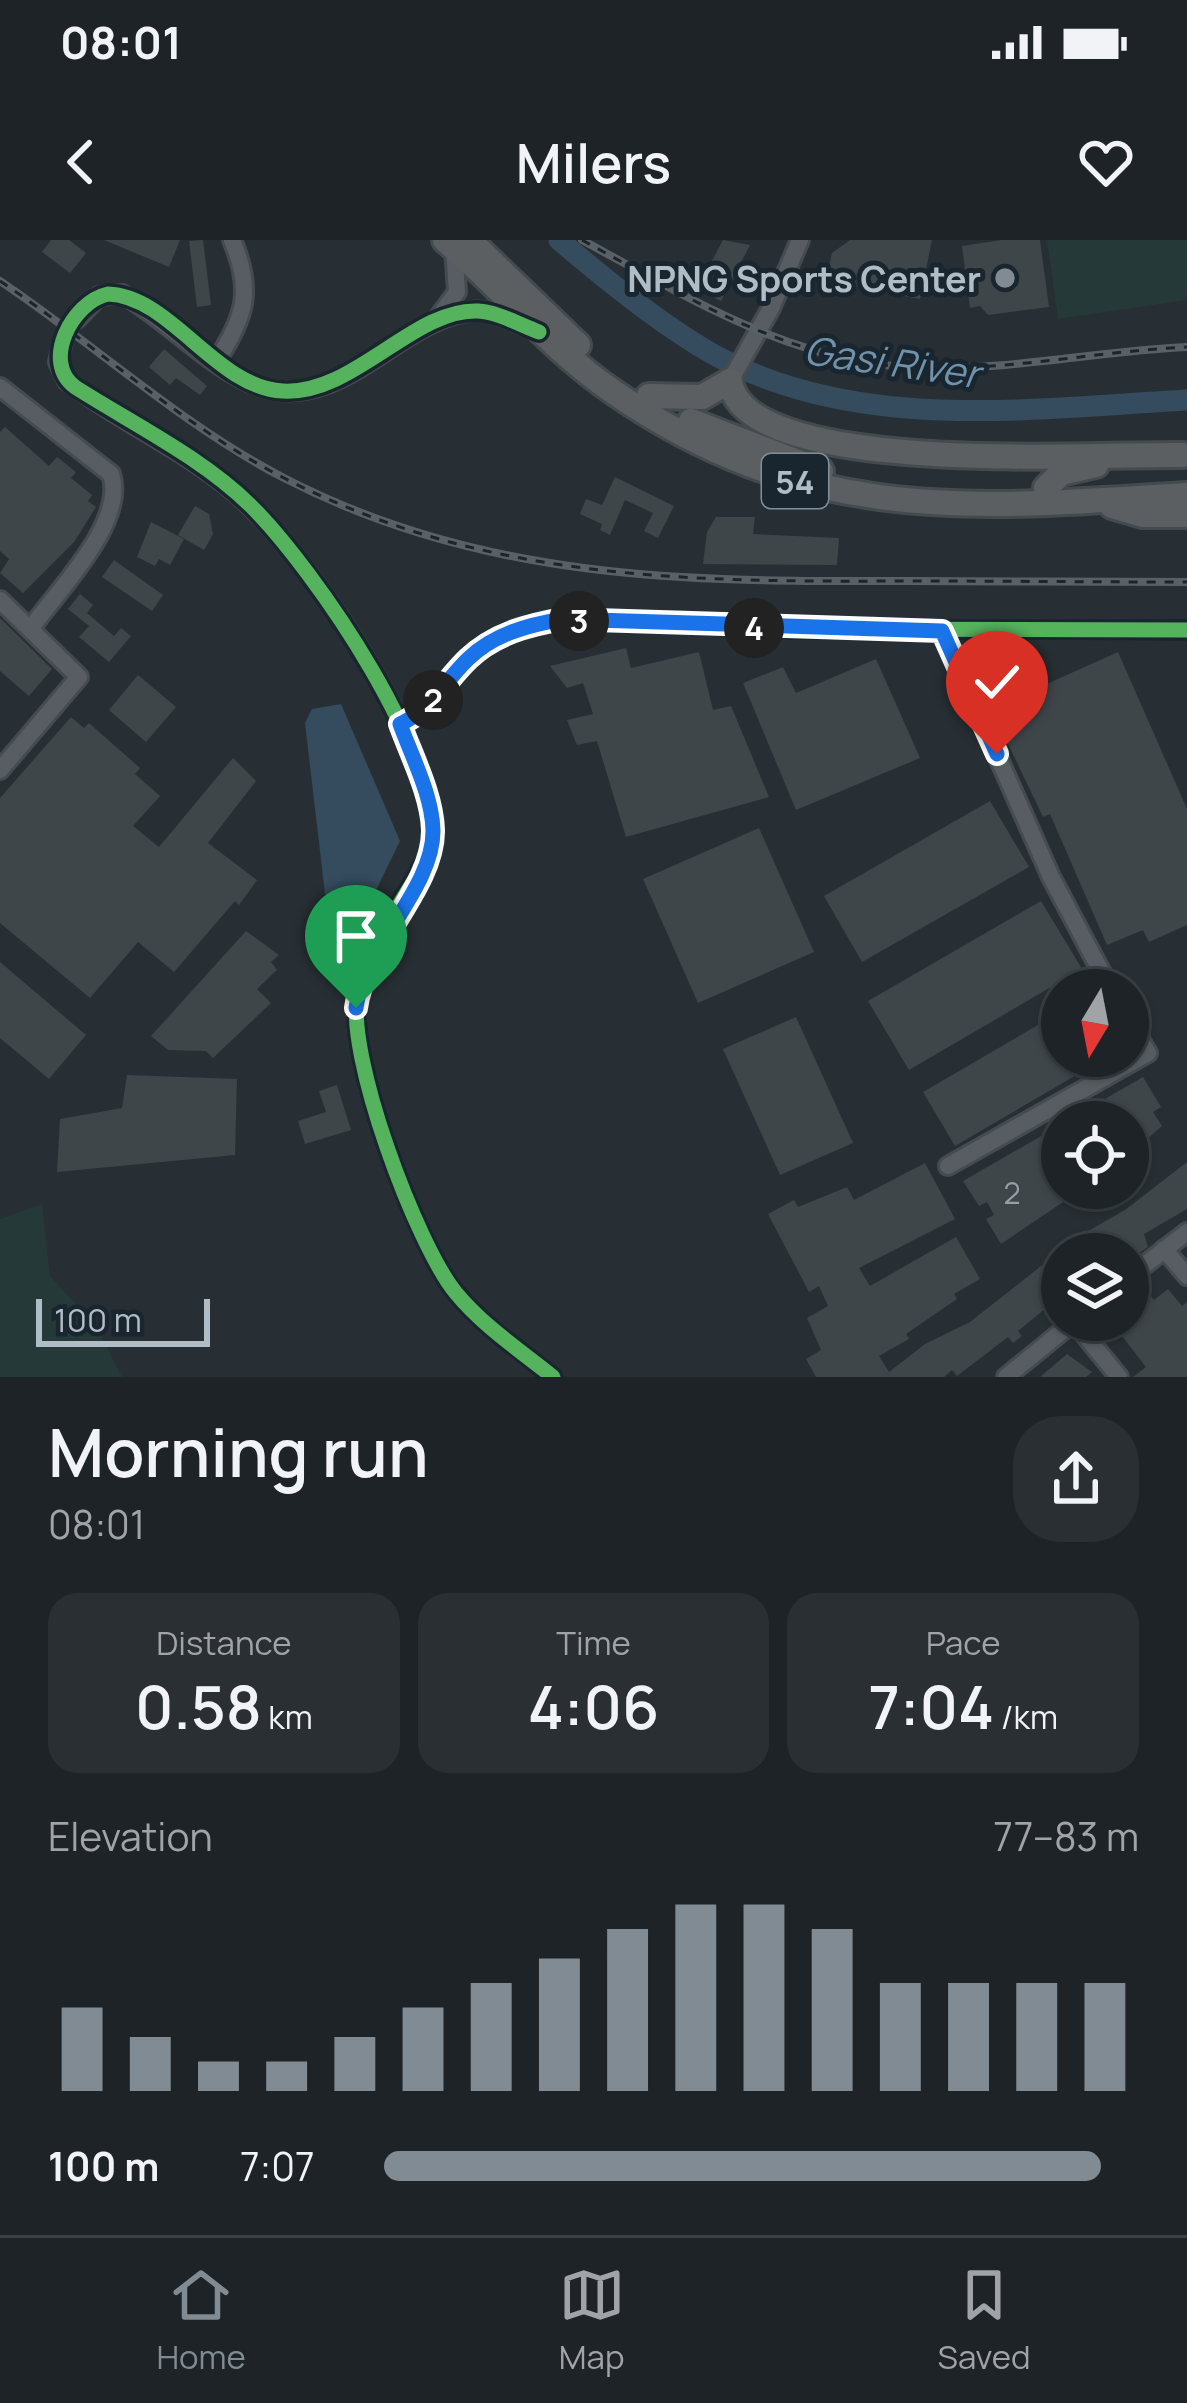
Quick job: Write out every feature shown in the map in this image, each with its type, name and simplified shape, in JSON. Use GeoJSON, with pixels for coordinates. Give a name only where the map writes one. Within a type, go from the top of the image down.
{"type":"FeatureCollection","features":[{"type":"Feature","properties":{"kind":"highway","name":"54"},"geometry":{"type":"LineString","coordinates":[[456,243],[539,332],[614,393],[722,455],[793,481],[933,506],[1187,495]]}},
{"type":"Feature","properties":{"kind":"highway","name":"54"},"geometry":{"type":"LineString","coordinates":[[456,243],[574,342],[649,396],[752,448],[847,478],[964,491],[1046,488],[1060,473],[1080,467],[1185,463]]}},
{"type":"Feature","properties":{"kind":"highway"},"geometry":{"type":"LineString","coordinates":[[649,396],[702,397],[732,377]]}},
{"type":"Feature","properties":{"kind":"highway"},"geometry":{"type":"LineString","coordinates":[[732,377],[732,396],[752,415],[862,447],[943,458],[1091,452],[1185,463]]}},
{"type":"Feature","properties":{"kind":"highway"},"geometry":{"type":"LineString","coordinates":[[1092,501],[1143,515],[1187,515]]}},
{"type":"Feature","properties":{"kind":"street"},"geometry":{"type":"LineString","coordinates":[[217,360],[238,327],[247,294],[246,272],[232,240]]}},
{"type":"Feature","properties":{"kind":"street"},"geometry":{"type":"LineString","coordinates":[[732,377],[771,308],[800,240]]}},
{"type":"Feature","properties":{"kind":"street"},"geometry":{"type":"LineString","coordinates":[[432,324],[457,292],[456,243]]}},
{"type":"Feature","properties":{"kind":"street"},"geometry":{"type":"LineString","coordinates":[[77,320],[99,296],[122,294],[262,388],[298,391],[372,361],[432,324],[472,310],[539,332]]}},
{"type":"Feature","properties":{"kind":"street"},"geometry":{"type":"LineString","coordinates":[[63,341],[58,362],[67,381],[249,504],[343,619],[400,724],[429,805],[433,837],[429,855],[358,991],[357,1022],[365,1063],[413,1221],[438,1266],[471,1310],[553,1377]]}},
{"type":"Feature","properties":{"kind":"street"},"geometry":{"type":"LineString","coordinates":[[0,387],[111,473],[116,494],[109,519],[31,628]]}},
{"type":"Feature","properties":{"kind":"street"},"geometry":{"type":"LineString","coordinates":[[0,600],[78,674],[77,683],[0,770]]}},
{"type":"Feature","properties":{"kind":"street"},"geometry":{"type":"LineString","coordinates":[[400,724],[422,713],[488,644],[534,624],[563,619],[942,631],[1187,630]]}},
{"type":"Feature","properties":{"kind":"street"},"geometry":{"type":"LineString","coordinates":[[942,631],[1052,877],[1100,969]]}},
{"type":"Feature","properties":{"kind":"street"},"geometry":{"type":"LineString","coordinates":[[948,1166],[1104,1077]]}},
{"type":"Feature","properties":{"kind":"street"},"geometry":{"type":"LineString","coordinates":[[1149,1261],[1187,1232]]}},
{"type":"Feature","properties":{"kind":"street"},"geometry":{"type":"LineString","coordinates":[[1164,1249],[1187,1276]]}},
{"type":"Feature","properties":{"kind":"street"},"geometry":{"type":"LineString","coordinates":[[1006,1377],[1050,1341]]}},
{"type":"Feature","properties":{"kind":"street"},"geometry":{"type":"LineString","coordinates":[[1091,1341],[1120,1377]]}},
{"type":"Feature","properties":{"kind":"green space"},"geometry":{"type":"Polygon","coordinates":[[[1047,240],[1187,240],[1187,300],[1058,319],[1047,240]]]}},
{"type":"Feature","properties":{"kind":"green space"},"geometry":{"type":"Polygon","coordinates":[[[42,1204],[50,1276],[96,1326],[122,1377],[0,1377],[0,1219],[42,1204]]]}},
{"type":"Feature","properties":{"kind":"water"},"geometry":{"type":"Polygon","coordinates":[[[341,704],[400,841],[363,917],[325,894],[305,723],[312,709],[341,704]]]}},
{"type":"Feature","properties":{"kind":"building"},"geometry":{"type":"Polygon","coordinates":[[[51,240],[69,240],[86,253],[70,273],[42,252],[51,240]]]}},
{"type":"Feature","properties":{"kind":"building"},"geometry":{"type":"Polygon","coordinates":[[[104,240],[180,240],[169,267],[104,240]]]}},
{"type":"Feature","properties":{"kind":"building"},"geometry":{"type":"Polygon","coordinates":[[[203,240],[211,305],[197,307],[189,241],[203,240]]]}},
{"type":"Feature","properties":{"kind":"building"},"geometry":{"type":"Polygon","coordinates":[[[723,240],[750,245],[721,301],[697,289],[723,240]]]}},
{"type":"Feature","properties":{"kind":"building"},"geometry":{"type":"Polygon","coordinates":[[[850,240],[932,240],[920,299],[826,281],[832,253],[850,240]]]}},
{"type":"Feature","properties":{"kind":"building","name":"NPNG Sports Center"},"geometry":{"type":"Polygon","coordinates":[[[1040,240],[1049,307],[988,315],[980,306],[970,308],[962,246],[1040,240]]]}},
{"type":"Feature","properties":{"kind":"building"},"geometry":{"type":"Polygon","coordinates":[[[164,349],[207,386],[200,395],[176,378],[170,385],[149,367],[164,349]]]}},
{"type":"Feature","properties":{"kind":"building"},"geometry":{"type":"Polygon","coordinates":[[[5,427],[49,466],[57,457],[76,472],[71,478],[92,495],[88,501],[96,507],[74,542],[23,593],[0,573],[9,559],[0,551],[0,432],[5,427]]]}},
{"type":"Feature","properties":{"kind":"building"},"geometry":{"type":"Polygon","coordinates":[[[615,477],[674,506],[658,538],[644,531],[653,513],[625,500],[610,535],[600,530],[602,524],[580,514],[586,499],[602,505],[615,477]]]}},
{"type":"Feature","properties":{"kind":"building"},"geometry":{"type":"Polygon","coordinates":[[[195,506],[209,514],[213,534],[204,550],[178,535],[195,506]]]}},
{"type":"Feature","properties":{"kind":"building"},"geometry":{"type":"Polygon","coordinates":[[[716,517],[755,517],[753,534],[839,538],[837,565],[703,564],[707,532],[716,517]]]}},
{"type":"Feature","properties":{"kind":"building"},"geometry":{"type":"Polygon","coordinates":[[[151,522],[184,539],[170,565],[159,559],[155,566],[137,557],[151,522]]]}},
{"type":"Feature","properties":{"kind":"building"},"geometry":{"type":"Polygon","coordinates":[[[114,560],[163,595],[152,611],[102,577],[114,560]]]}},
{"type":"Feature","properties":{"kind":"building"},"geometry":{"type":"Polygon","coordinates":[[[80,594],[93,605],[87,613],[114,636],[121,628],[131,636],[109,662],[79,637],[89,626],[68,609],[80,594]]]}},
{"type":"Feature","properties":{"kind":"building"},"geometry":{"type":"Polygon","coordinates":[[[0,618],[52,669],[29,696],[0,671],[0,618]]]}},
{"type":"Feature","properties":{"kind":"building"},"geometry":{"type":"Polygon","coordinates":[[[626,648],[631,668],[699,652],[713,710],[731,706],[769,797],[626,837],[597,741],[577,745],[567,720],[593,714],[583,683],[567,688],[550,666],[626,648]]]}},
{"type":"Feature","properties":{"kind":"building"},"geometry":{"type":"Polygon","coordinates":[[[1118,652],[1187,809],[1187,925],[1149,942],[1143,930],[1107,945],[1050,814],[1043,817],[978,681],[1024,660],[1040,687],[1118,652]]]}},
{"type":"Feature","properties":{"kind":"building"},"geometry":{"type":"Polygon","coordinates":[[[876,659],[920,758],[796,810],[743,683],[783,667],[796,693],[876,659]]]}},
{"type":"Feature","properties":{"kind":"building"},"geometry":{"type":"Polygon","coordinates":[[[138,675],[176,707],[146,742],[109,710],[138,675]]]}},
{"type":"Feature","properties":{"kind":"building"},"geometry":{"type":"Polygon","coordinates":[[[71,717],[84,728],[89,723],[140,768],[135,774],[160,796],[133,826],[159,847],[233,758],[256,781],[208,843],[257,880],[239,905],[235,901],[174,972],[138,942],[90,998],[0,923],[0,798],[71,717]]]}},
{"type":"Feature","properties":{"kind":"building"},"geometry":{"type":"Polygon","coordinates":[[[990,801],[1029,867],[862,962],[824,896],[990,801]]]}},
{"type":"Feature","properties":{"kind":"building"},"geometry":{"type":"Polygon","coordinates":[[[759,828],[814,952],[698,1003],[643,879],[759,828]]]}},
{"type":"Feature","properties":{"kind":"building"},"geometry":{"type":"Polygon","coordinates":[[[1041,901],[1082,969],[1041,969],[1041,993],[909,1070],[868,1001],[1041,901]]]}},
{"type":"Feature","properties":{"kind":"building"},"geometry":{"type":"Polygon","coordinates":[[[246,931],[279,955],[271,962],[277,970],[257,989],[271,1003],[213,1058],[206,1051],[168,1050],[151,1036],[246,931]]]}},
{"type":"Feature","properties":{"kind":"building"},"geometry":{"type":"Polygon","coordinates":[[[0,962],[86,1035],[49,1079],[0,1038],[0,962]]]}},
{"type":"Feature","properties":{"kind":"building"},"geometry":{"type":"Polygon","coordinates":[[[796,1017],[853,1143],[780,1175],[723,1049],[796,1017]]]}},
{"type":"Feature","properties":{"kind":"building"},"geometry":{"type":"Polygon","coordinates":[[[1041,1023],[1041,1077],[1073,1077],[955,1146],[923,1092],[1041,1023]]]}},
{"type":"Feature","properties":{"kind":"building"},"geometry":{"type":"Polygon","coordinates":[[[127,1075],[237,1079],[235,1155],[57,1172],[60,1119],[122,1108],[127,1075]]]}},
{"type":"Feature","properties":{"kind":"building"},"geometry":{"type":"Polygon","coordinates":[[[1143,1077],[1161,1107],[1153,1112],[1162,1126],[1149,1137],[1149,1101],[1101,1101],[1143,1077]]]}},
{"type":"Feature","properties":{"kind":"building"},"geometry":{"type":"Polygon","coordinates":[[[337,1085],[351,1130],[305,1144],[298,1121],[326,1112],[319,1091],[337,1085]]]}},
{"type":"Feature","properties":{"kind":"building"},"geometry":{"type":"Polygon","coordinates":[[[1041,1136],[1041,1209],[1053,1209],[1001,1244],[986,1219],[994,1215],[987,1202],[979,1206],[963,1181],[1041,1136]]]}},
{"type":"Feature","properties":{"kind":"building"},"geometry":{"type":"Polygon","coordinates":[[[1187,1162],[1187,1209],[1146,1233],[1085,1233],[1126,1209],[1149,1209],[1149,1191],[1187,1162]]]}},
{"type":"Feature","properties":{"kind":"building"},"geometry":{"type":"Polygon","coordinates":[[[925,1163],[955,1219],[859,1268],[870,1286],[956,1237],[980,1279],[906,1334],[909,1339],[879,1356],[889,1372],[925,1344],[970,1322],[1041,1266],[1041,1312],[1018,1331],[1022,1336],[1013,1343],[1008,1337],[957,1376],[952,1370],[944,1377],[816,1377],[806,1359],[821,1350],[807,1318],[828,1306],[819,1286],[809,1292],[768,1214],[794,1200],[798,1207],[847,1187],[854,1200],[925,1163]]]}},
{"type":"Feature","properties":{"kind":"building"},"geometry":{"type":"Polygon","coordinates":[[[1168,1289],[1182,1306],[1187,1302],[1187,1377],[1133,1377],[1146,1367],[1126,1341],[1149,1341],[1149,1294],[1154,1300],[1168,1289]]]}},
{"type":"Feature","properties":{"kind":"building"},"geometry":{"type":"Polygon","coordinates":[[[1067,1354],[1092,1372],[1086,1377],[1040,1377],[1067,1354]]]}},
{"type":"Feature","properties":{"kind":"waterway","name":"Gasi River"},"geometry":{"type":"LineString","coordinates":[[559,240],[699,346],[755,374],[814,393],[874,405],[937,410],[1187,400]]}},
{"type":"Feature","properties":{"kind":"railway"},"geometry":{"type":"LineString","coordinates":[[582,240],[749,326],[792,343],[883,365],[995,366],[1187,347]]}},
{"type":"Feature","properties":{"kind":"railway"},"geometry":{"type":"LineString","coordinates":[[0,281],[247,457],[359,512],[434,538],[511,556],[666,576],[1187,582]]}},
{"type":"Feature","properties":{"kind":"cycle path"},"geometry":{"type":"LineString","coordinates":[[539,332],[486,312],[454,314],[334,380],[283,391],[236,375],[152,310],[108,294],[95,299],[73,320],[65,334],[61,363],[75,387],[188,456],[250,505],[340,619],[399,722],[420,772],[431,817],[429,855],[363,975],[357,1021],[362,1058],[387,1148],[440,1269],[478,1316],[553,1377]]}},
{"type":"Feature","properties":{"kind":"cycle path"},"geometry":{"type":"LineString","coordinates":[[400,724],[420,711],[489,643],[563,619],[790,629],[1187,630]]}},
{"type":"Feature","properties":{"kind":"place","name":"NPNG Sports Center"},"geometry":{"type":"Point","coordinates":[1005,278]}},
{"type":"Feature","properties":{"kind":"route"},"geometry":{"type":"LineString","coordinates":[[356,1008],[364,975],[432,845],[429,805],[400,724],[422,713],[467,659],[509,632],[563,619],[681,627],[942,631],[997,754]]}}]}
